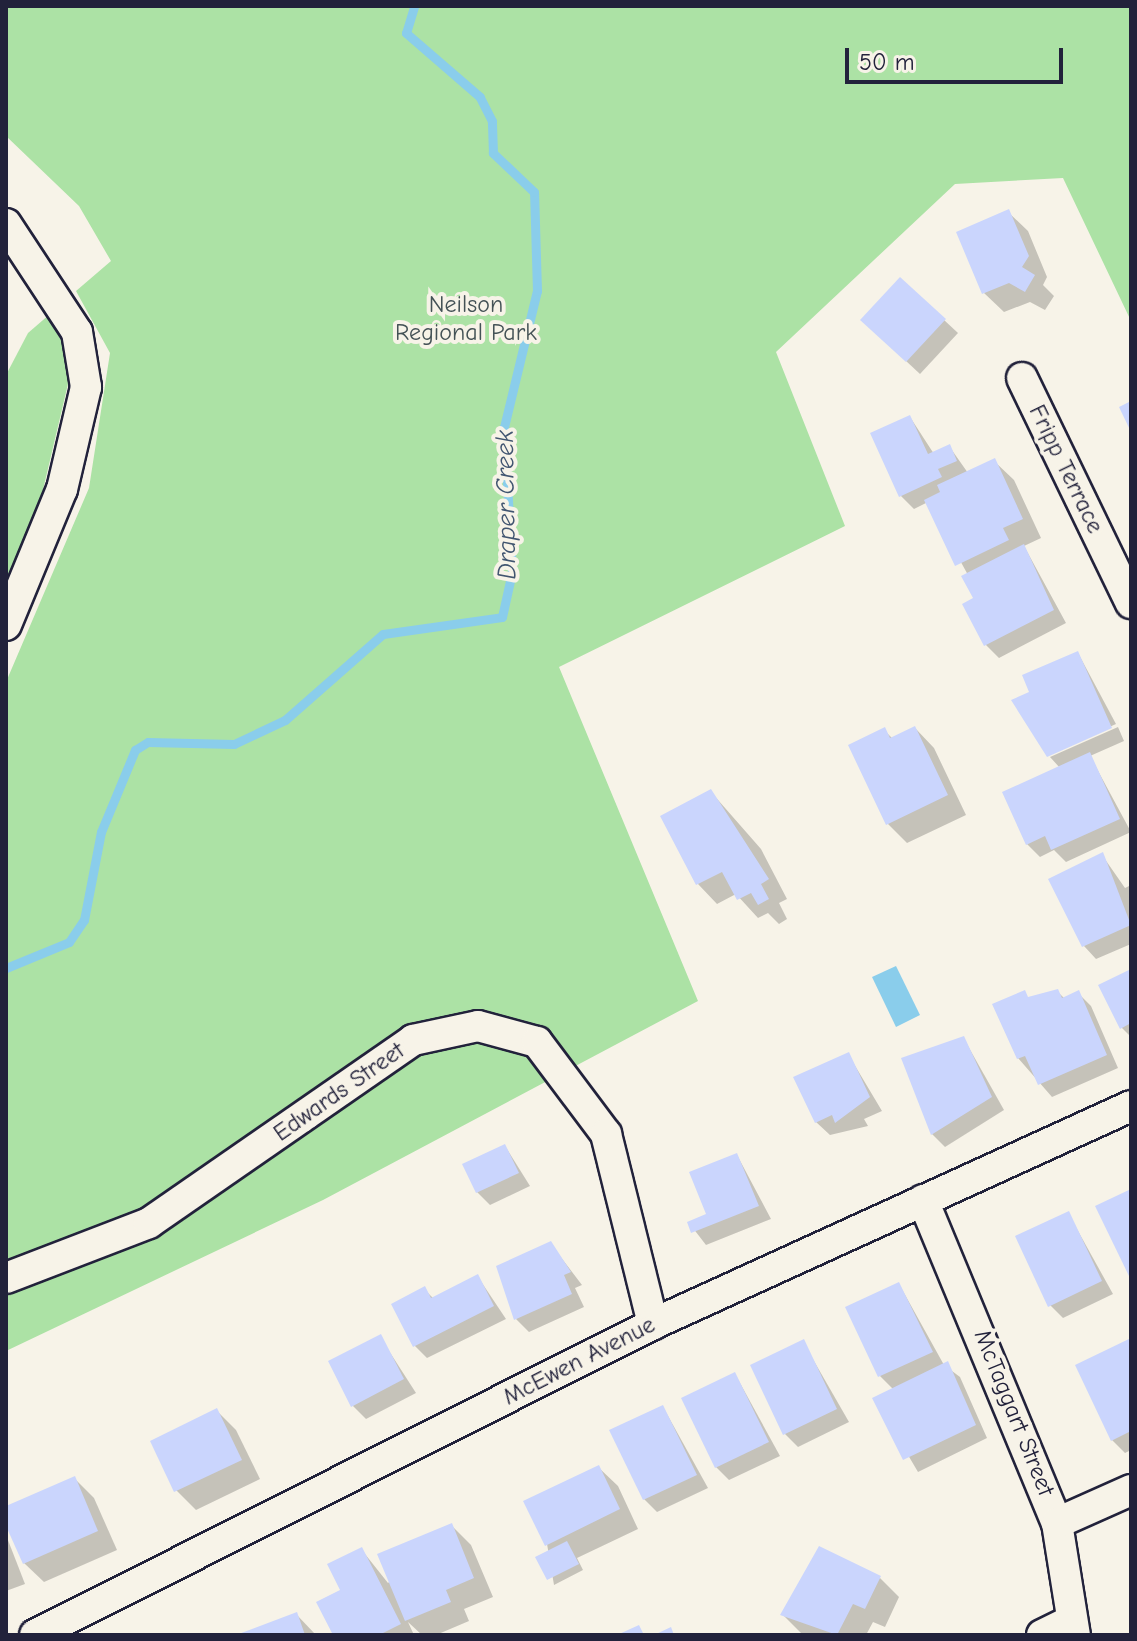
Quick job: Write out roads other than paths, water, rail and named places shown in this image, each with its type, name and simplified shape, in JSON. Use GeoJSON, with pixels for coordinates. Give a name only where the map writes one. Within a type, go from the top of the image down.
{"type":"FeatureCollection","features":[{"type":"Feature","properties":{"kind":"street"},"geometry":{"type":"LineString","coordinates":[[6,224],[77,332],[86,387],[62,489],[6,625]]}},
{"type":"Feature","properties":{"kind":"street","name":"Fripp Terrace"},"geometry":{"type":"LineString","coordinates":[[1022,378],[1131,603]]}},
{"type":"Feature","properties":{"kind":"street","name":"Edwards Street"},"geometry":{"type":"LineString","coordinates":[[6,1278],[149,1223],[413,1040],[478,1026],[537,1042],[606,1134],[653,1324]]}},
{"type":"Feature","properties":{"kind":"street","name":"McEwen Avenue"},"geometry":{"type":"LineString","coordinates":[[35,1635],[653,1324],[1131,1106]]}},
{"type":"Feature","properties":{"kind":"street","name":"McTaggart Street"},"geometry":{"type":"LineString","coordinates":[[923,1200],[1057,1523],[1072,1629]]}},
{"type":"Feature","properties":{"kind":"street"},"geometry":{"type":"LineString","coordinates":[[1057,1523],[1131,1490]]}},
{"type":"Feature","properties":{"kind":"street"},"geometry":{"type":"LineString","coordinates":[[1042,1635],[1072,1629]]}},
{"type":"Feature","properties":{"kind":"water"},"geometry":{"type":"Polygon","coordinates":[[[896,966],[920,1015],[896,1027],[872,977],[896,966]]]}},
{"type":"Feature","properties":{"kind":"waterway","name":"Draper Creek"},"geometry":{"type":"LineString","coordinates":[[6,968],[69,942],[84,920],[101,832],[135,750],[148,742],[234,744],[285,720],[383,634],[502,617],[512,572],[504,427],[537,291],[534,192],[493,153],[492,121],[480,97],[406,33],[414,6]]}},
{"type":"Feature","properties":{"kind":"park label","name":"Neilson Regional Park"},"geometry":{"type":"Point","coordinates":[466,319]}}]}
